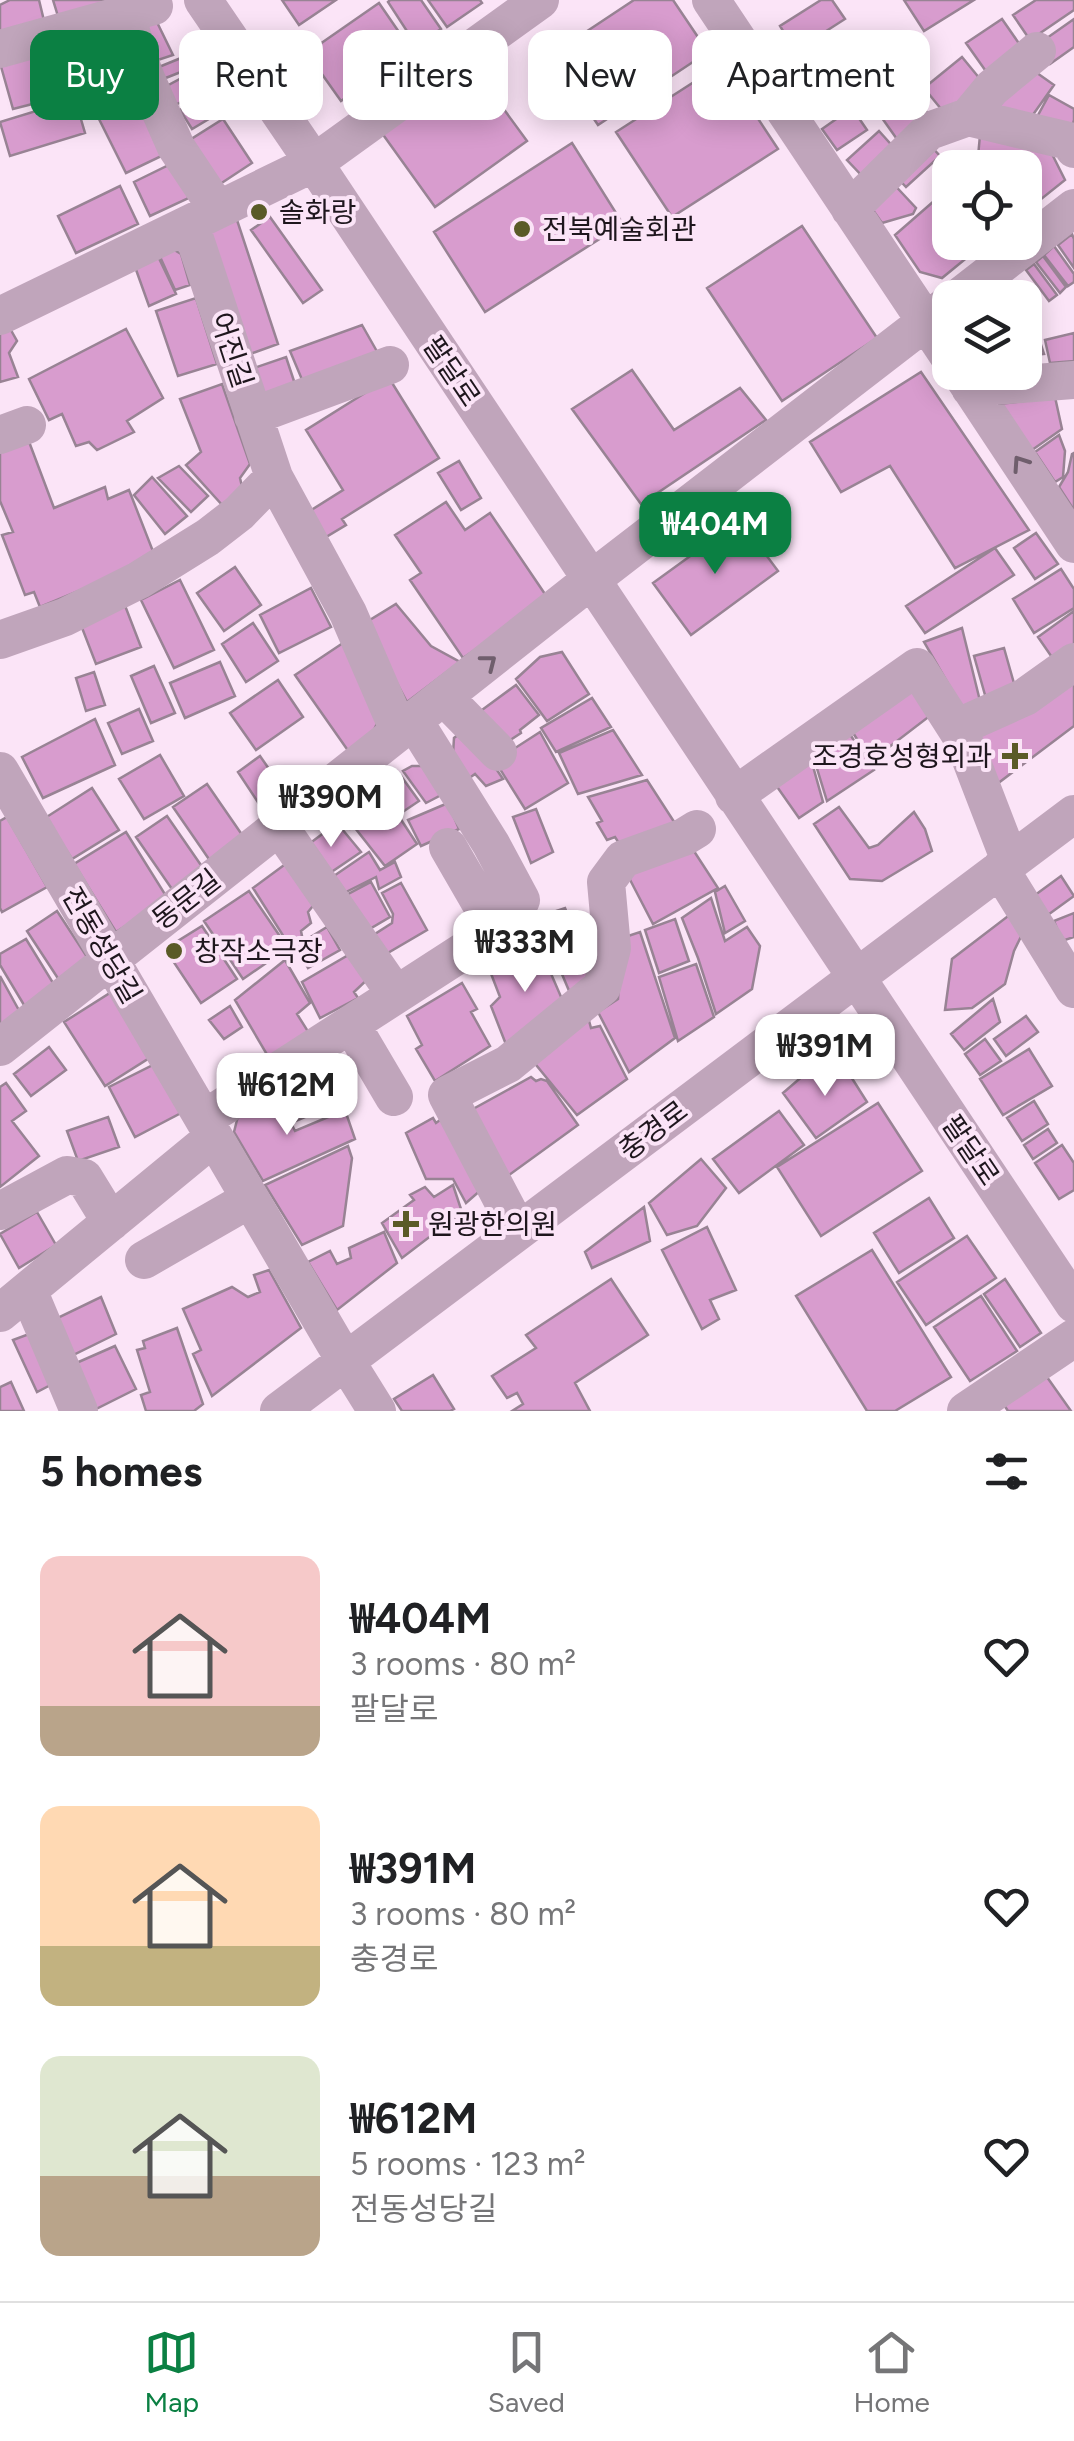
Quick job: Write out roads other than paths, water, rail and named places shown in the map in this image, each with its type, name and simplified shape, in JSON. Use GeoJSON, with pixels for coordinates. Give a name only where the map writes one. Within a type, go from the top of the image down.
{"type":"FeatureCollection","features":[{"type":"Feature","properties":{"kind":"street","name":"팔달로"},"geometry":{"type":"LineString","coordinates":[[203,0],[1074,1304]]}},
{"type":"Feature","properties":{"kind":"street"},"geometry":{"type":"LineString","coordinates":[[710,0],[850,210],[932,306]]}},
{"type":"Feature","properties":{"kind":"street"},"geometry":{"type":"LineString","coordinates":[[0,316],[314,162],[515,7]]}},
{"type":"Feature","properties":{"kind":"street","name":"어진길"},"geometry":{"type":"LineString","coordinates":[[0,49],[140,10],[144,74],[204,217],[253,416],[274,477]]}},
{"type":"Feature","properties":{"kind":"street"},"geometry":{"type":"LineString","coordinates":[[968,118],[992,88],[1037,50]]}},
{"type":"Feature","properties":{"kind":"street"},"geometry":{"type":"LineString","coordinates":[[850,210],[929,130],[968,118],[1070,142],[1074,150]]}},
{"type":"Feature","properties":{"kind":"street"},"geometry":{"type":"LineString","coordinates":[[981,280],[1074,208]]}},
{"type":"Feature","properties":{"kind":"street"},"geometry":{"type":"LineString","coordinates":[[591,580],[932,318]]}},
{"type":"Feature","properties":{"kind":"street","name":"팔달로"},"geometry":{"type":"LineString","coordinates":[[253,416],[390,365]]}},
{"type":"Feature","properties":{"kind":"street"},"geometry":{"type":"LineString","coordinates":[[1042,378],[1074,380]]}},
{"type":"Feature","properties":{"kind":"street"},"geometry":{"type":"LineString","coordinates":[[971,390],[1074,544]]}},
{"type":"Feature","properties":{"kind":"street"},"geometry":{"type":"LineString","coordinates":[[0,640],[65,617],[139,580],[240,513],[274,477],[406,726],[491,844],[521,900],[512,920],[351,1024],[209,1128],[111,1222],[14,1301],[78,1411]]}},
{"type":"Feature","properties":{"kind":"street","name":"동문길"},"geometry":{"type":"LineString","coordinates":[[0,1048],[591,580]]}},
{"type":"Feature","properties":{"kind":"street"},"geometry":{"type":"LineString","coordinates":[[956,728],[1025,697],[1074,662]]}},
{"type":"Feature","properties":{"kind":"street"},"geometry":{"type":"LineString","coordinates":[[734,796],[917,667],[962,739],[1005,866],[1074,989]]}},
{"type":"Feature","properties":{"kind":"street"},"geometry":{"type":"LineString","coordinates":[[444,698],[498,752]]}},
{"type":"Feature","properties":{"kind":"street","name":"전동성당길"},"geometry":{"type":"LineString","coordinates":[[0,771],[377,1411]]}},
{"type":"Feature","properties":{"kind":"street","name":"충경로"},"geometry":{"type":"LineString","coordinates":[[279,1411],[1074,814]]}},
{"type":"Feature","properties":{"kind":"street"},"geometry":{"type":"LineString","coordinates":[[279,826],[396,995]]}},
{"type":"Feature","properties":{"kind":"street"},"geometry":{"type":"LineString","coordinates":[[508,1211],[447,1095],[508,1064],[602,987],[612,948],[606,882],[623,859],[684,838],[697,828]]}},
{"type":"Feature","properties":{"kind":"street"},"geometry":{"type":"LineString","coordinates":[[448,847],[496,930]]}},
{"type":"Feature","properties":{"kind":"street"},"geometry":{"type":"LineString","coordinates":[[351,1024],[394,1096]]}},
{"type":"Feature","properties":{"kind":"street"},"geometry":{"type":"LineString","coordinates":[[0,1211],[67,1175],[84,1178],[111,1222]]}},
{"type":"Feature","properties":{"kind":"street"},"geometry":{"type":"LineString","coordinates":[[144,1260],[250,1199]]}},
{"type":"Feature","properties":{"kind":"street"},"geometry":{"type":"LineString","coordinates":[[966,1411],[1074,1338]]}},
{"type":"Feature","properties":{"kind":"place","name":"솔화랑"},"geometry":{"type":"Point","coordinates":[259,212]}},
{"type":"Feature","properties":{"kind":"place","name":"전북예술회관"},"geometry":{"type":"Point","coordinates":[522,229]}},
{"type":"Feature","properties":{"kind":"place","name":"조경호성형외과"},"geometry":{"type":"Point","coordinates":[1015,756]}},
{"type":"Feature","properties":{"kind":"place","name":"창작소극장"},"geometry":{"type":"Point","coordinates":[174,951]}},
{"type":"Feature","properties":{"kind":"place","name":"원광한의원"},"geometry":{"type":"Point","coordinates":[406,1224]}}]}
